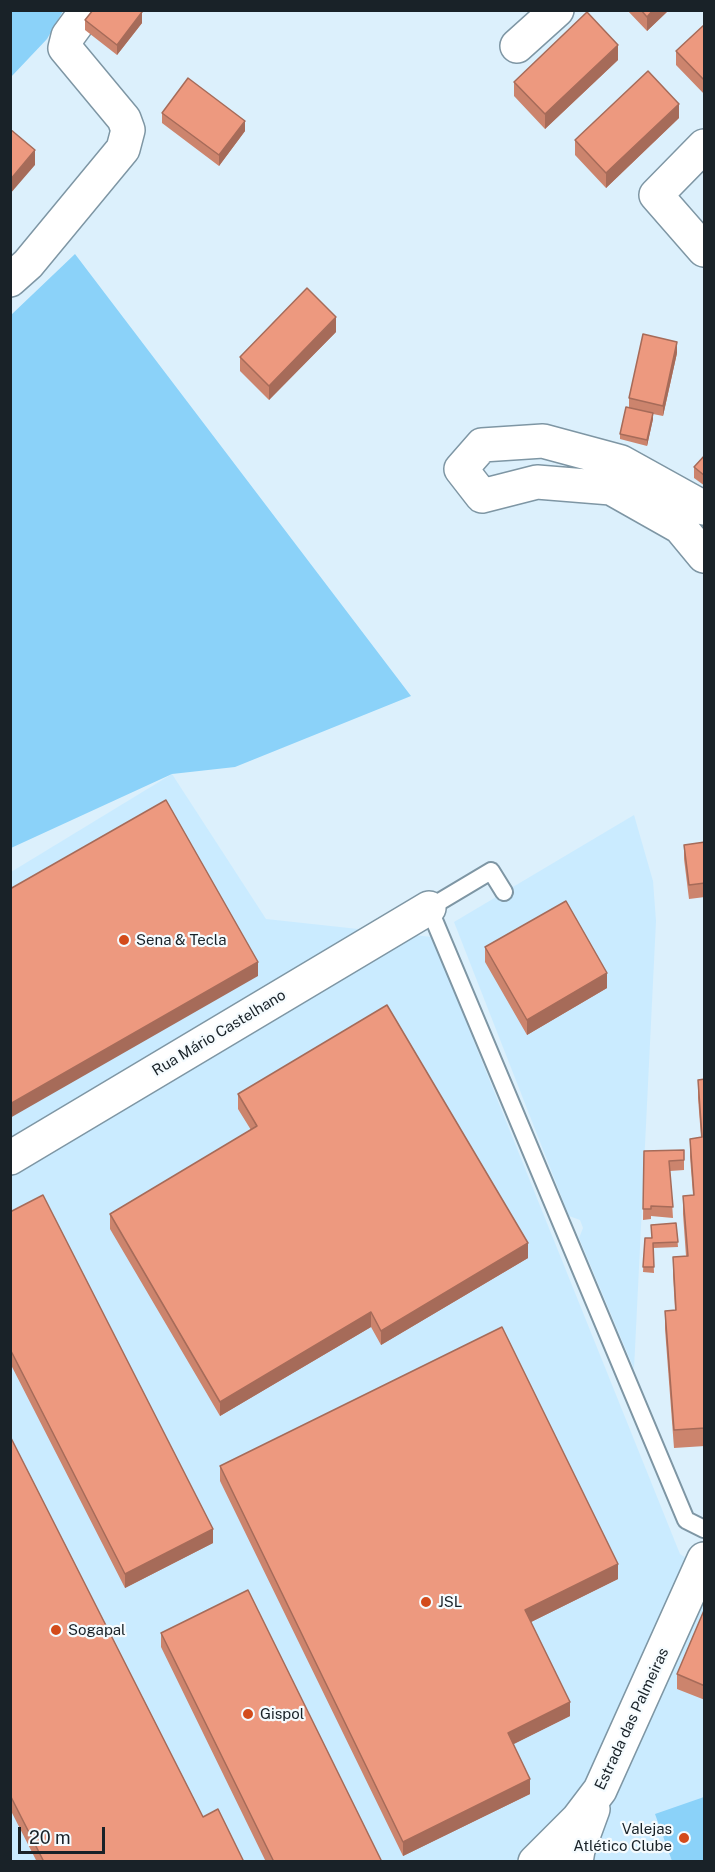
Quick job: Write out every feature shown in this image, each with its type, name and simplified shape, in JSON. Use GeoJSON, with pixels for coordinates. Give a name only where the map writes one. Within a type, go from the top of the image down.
{"type":"FeatureCollection","features":[{"type":"Feature","properties":{"kind":"street"},"geometry":{"type":"LineString","coordinates":[[10,280],[28,264],[123,149],[128,130],[124,119],[65,48],[68,36],[87,10]]}},
{"type":"Feature","properties":{"kind":"street"},"geometry":{"type":"LineString","coordinates":[[518,46],[557,10]]}},
{"type":"Feature","properties":{"kind":"street"},"geometry":{"type":"LineString","coordinates":[[705,146],[656,195],[705,250]]}},
{"type":"Feature","properties":{"kind":"street"},"geometry":{"type":"LineString","coordinates":[[705,508],[621,462],[543,441],[482,445],[461,469],[482,496],[537,482],[611,488],[680,527],[705,556]]}},
{"type":"Feature","properties":{"kind":"street","name":"Rua Mário Castelhano"},"geometry":{"type":"LineString","coordinates":[[10,1158],[429,908]]}},
{"type":"Feature","properties":{"kind":"street","name":"Estrada das Palmeiras"},"geometry":{"type":"LineString","coordinates":[[535,1862],[578,1819],[600,1791],[705,1559]]}},
{"type":"Feature","properties":{"kind":"street"},"geometry":{"type":"LineString","coordinates":[[576,1862],[578,1850],[600,1791]]}},
{"type":"Feature","properties":{"kind":"lane"},"geometry":{"type":"LineString","coordinates":[[504,892],[491,871],[429,908],[686,1520],[705,1529]]}},
{"type":"Feature","properties":{"kind":"shaded area"},"geometry":{"type":"Polygon","coordinates":[[[11,10],[63,11],[47,39],[11,77],[11,10]]]}},
{"type":"Feature","properties":{"kind":"shaded area"},"geometry":{"type":"Polygon","coordinates":[[[75,254],[411,696],[235,767],[172,774],[11,848],[11,315],[75,254]]]}},
{"type":"Feature","properties":{"kind":"shaded area"},"geometry":{"type":"Polygon","coordinates":[[[172,774],[266,919],[432,937],[680,1554],[704,1570],[704,1861],[11,1862],[11,872],[172,774]]]}},
{"type":"Feature","properties":{"kind":"shaded area"},"geometry":{"type":"Polygon","coordinates":[[[634,815],[653,881],[656,921],[634,1369],[579,1238],[583,1228],[580,1220],[569,1216],[454,922],[634,815]]]}},
{"type":"Feature","properties":{"kind":"shaded area","name":"Valejas Atlético Clube"},"geometry":{"type":"Polygon","coordinates":[[[704,1797],[704,1861],[672,1861],[655,1814],[704,1797]]]}},
{"type":"Feature","properties":{"kind":"building"},"geometry":{"type":"Polygon","coordinates":[[[93,10],[139,10],[142,12],[117,45],[85,20],[93,10]]]}},
{"type":"Feature","properties":{"kind":"building"},"geometry":{"type":"Polygon","coordinates":[[[641,10],[653,10],[647,17],[641,10]]]}},
{"type":"Feature","properties":{"kind":"building"},"geometry":{"type":"Polygon","coordinates":[[[587,12],[618,45],[545,114],[514,82],[587,12]]]}},
{"type":"Feature","properties":{"kind":"building"},"geometry":{"type":"Polygon","coordinates":[[[705,24],[705,81],[676,51],[705,24]]]}},
{"type":"Feature","properties":{"kind":"building"},"geometry":{"type":"Polygon","coordinates":[[[648,71],[679,104],[606,173],[575,140],[648,71]]]}},
{"type":"Feature","properties":{"kind":"building"},"geometry":{"type":"Polygon","coordinates":[[[188,78],[245,121],[219,155],[162,113],[188,78]]]}},
{"type":"Feature","properties":{"kind":"building"},"geometry":{"type":"Polygon","coordinates":[[[10,129],[35,150],[10,180],[10,129]]]}},
{"type":"Feature","properties":{"kind":"building"},"geometry":{"type":"Polygon","coordinates":[[[307,288],[336,317],[269,386],[240,357],[307,288]]]}},
{"type":"Feature","properties":{"kind":"building"},"geometry":{"type":"Polygon","coordinates":[[[643,334],[677,342],[663,406],[629,398],[643,334]]]}},
{"type":"Feature","properties":{"kind":"building"},"geometry":{"type":"Polygon","coordinates":[[[626,407],[653,413],[647,440],[620,434],[626,407]]]}},
{"type":"Feature","properties":{"kind":"building"},"geometry":{"type":"Polygon","coordinates":[[[705,455],[705,476],[694,467],[705,455]]]}},
{"type":"Feature","properties":{"kind":"building","name":"Sena & Tecla"},"geometry":{"type":"Polygon","coordinates":[[[166,800],[258,962],[10,1104],[10,889],[166,800]]]}},
{"type":"Feature","properties":{"kind":"building"},"geometry":{"type":"Polygon","coordinates":[[[705,842],[705,883],[689,885],[684,845],[705,842]]]}},
{"type":"Feature","properties":{"kind":"building"},"geometry":{"type":"Polygon","coordinates":[[[566,901],[607,973],[527,1020],[485,947],[566,901]]]}},
{"type":"Feature","properties":{"kind":"building"},"geometry":{"type":"Polygon","coordinates":[[[387,1005],[528,1243],[381,1331],[371,1312],[220,1402],[110,1214],[257,1126],[238,1094],[387,1005]]]}},
{"type":"Feature","properties":{"kind":"building"},"geometry":{"type":"Polygon","coordinates":[[[705,1079],[705,1428],[674,1430],[665,1311],[676,1310],[673,1257],[688,1256],[683,1196],[694,1195],[690,1139],[702,1137],[698,1080],[705,1079]]]}},
{"type":"Feature","properties":{"kind":"building"},"geometry":{"type":"Polygon","coordinates":[[[684,1150],[684,1160],[669,1161],[673,1207],[651,1206],[651,1209],[643,1209],[644,1151],[684,1150]]]}},
{"type":"Feature","properties":{"kind":"building"},"geometry":{"type":"Polygon","coordinates":[[[43,1195],[213,1529],[125,1574],[10,1349],[10,1212],[43,1195]]]}},
{"type":"Feature","properties":{"kind":"building"},"geometry":{"type":"Polygon","coordinates":[[[676,1223],[678,1242],[653,1243],[654,1267],[643,1267],[645,1238],[652,1238],[651,1225],[676,1223]]]}},
{"type":"Feature","properties":{"kind":"building","name":"JSL"},"geometry":{"type":"Polygon","coordinates":[[[502,1327],[618,1564],[525,1610],[570,1702],[508,1733],[530,1779],[403,1842],[220,1466],[502,1327]]]}},
{"type":"Feature","properties":{"kind":"building","name":"Sogapal"},"geometry":{"type":"Polygon","coordinates":[[[10,1436],[203,1817],[218,1809],[244,1862],[44,1862],[10,1795],[10,1436]]]}},
{"type":"Feature","properties":{"kind":"building","name":"Gispol"},"geometry":{"type":"Polygon","coordinates":[[[248,1590],[382,1862],[274,1862],[161,1633],[248,1590]]]}},
{"type":"Feature","properties":{"kind":"building"},"geometry":{"type":"Polygon","coordinates":[[[705,1608],[705,1686],[677,1674],[705,1608]]]}},
{"type":"Feature","properties":{"kind":"place","name":"Sena & Tecla"},"geometry":{"type":"Point","coordinates":[124,940]}},
{"type":"Feature","properties":{"kind":"place","name":"JSL"},"geometry":{"type":"Point","coordinates":[426,1602]}},
{"type":"Feature","properties":{"kind":"place","name":"Sogapal"},"geometry":{"type":"Point","coordinates":[56,1630]}},
{"type":"Feature","properties":{"kind":"place","name":"Gispol"},"geometry":{"type":"Point","coordinates":[248,1714]}},
{"type":"Feature","properties":{"kind":"place","name":"Valejas Atlético Clube"},"geometry":{"type":"Point","coordinates":[684,1838]}}]}
